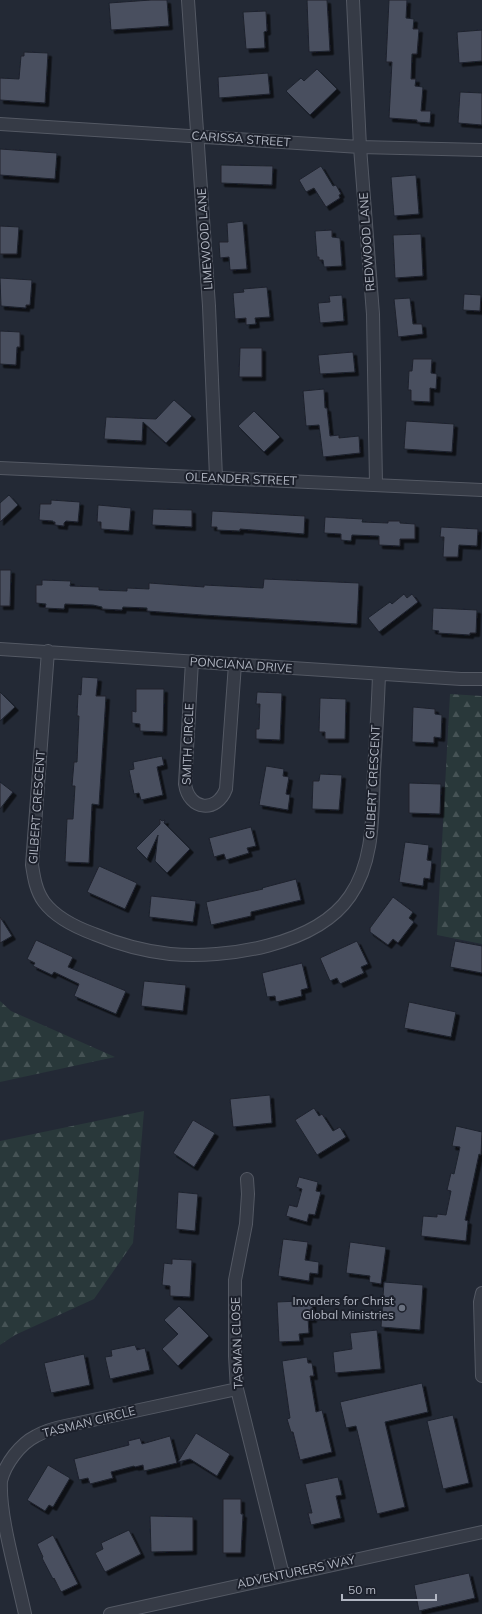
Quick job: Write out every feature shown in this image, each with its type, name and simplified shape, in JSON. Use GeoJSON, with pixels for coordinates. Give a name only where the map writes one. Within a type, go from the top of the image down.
{"type":"FeatureCollection","features":[{"type":"Feature","properties":{"kind":"street","name":"LIMEWOOD LANE"},"geometry":{"type":"LineString","coordinates":[[188,0],[209,306],[216,478]]}},
{"type":"Feature","properties":{"kind":"street","name":"REDWOOD LANE"},"geometry":{"type":"LineString","coordinates":[[353,0],[360,147],[373,314],[376,484]]}},
{"type":"Feature","properties":{"kind":"street","name":"CARISSA STREET"},"geometry":{"type":"LineString","coordinates":[[0,124],[360,147],[482,150]]}},
{"type":"Feature","properties":{"kind":"street","name":"OLEANDER STREET"},"geometry":{"type":"LineString","coordinates":[[0,468],[482,490]]}},
{"type":"Feature","properties":{"kind":"street","name":"PONCIANA DRIVE"},"geometry":{"type":"LineString","coordinates":[[0,649],[379,674],[482,679]]}},
{"type":"Feature","properties":{"kind":"street","name":"GILBERT CRESCENT"},"geometry":{"type":"LineString","coordinates":[[48,651],[32,865],[35,886],[43,901],[53,913],[71,924],[107,940],[128,946],[170,954],[190,955],[225,953],[273,944],[291,938],[325,921],[340,908],[350,896],[359,880],[370,846],[379,674]]}},
{"type":"Feature","properties":{"kind":"street","name":"SMITH CIRCLE"},"geometry":{"type":"LineString","coordinates":[[192,661],[185,784],[186,793],[191,800],[204,806],[211,805],[219,801],[226,789],[235,664]]}},
{"type":"Feature","properties":{"kind":"street","name":"TASMAN CLOSE"},"geometry":{"type":"LineString","coordinates":[[247,1180],[248,1194],[246,1224],[235,1280],[235,1356],[237,1389],[283,1575]]}},
{"type":"Feature","properties":{"kind":"street"},"geometry":{"type":"LineString","coordinates":[[482,1293],[480,1302],[482,1376]]}},
{"type":"Feature","properties":{"kind":"street","name":"TASMAN CIRCLE"},"geometry":{"type":"LineString","coordinates":[[25,1614],[6,1533],[1,1482],[6,1468],[25,1444],[35,1436],[46,1431],[65,1426],[237,1389]]}},
{"type":"Feature","properties":{"kind":"street","name":"ADVENTURERS WAY"},"geometry":{"type":"LineString","coordinates":[[110,1614],[482,1532]]}},
{"type":"Feature","properties":{"kind":"green space"},"geometry":{"type":"Polygon","coordinates":[[[450,694],[482,696],[482,944],[437,935],[450,694]]]}},
{"type":"Feature","properties":{"kind":"green space"},"geometry":{"type":"Polygon","coordinates":[[[0,1001],[11,1011],[115,1057],[0,1082],[0,1001]]]}},
{"type":"Feature","properties":{"kind":"green space"},"geometry":{"type":"Polygon","coordinates":[[[144,1111],[133,1243],[94,1299],[15,1335],[0,1345],[0,1141],[144,1111]]]}},
{"type":"Feature","properties":{"kind":"building"},"geometry":{"type":"Polygon","coordinates":[[[167,0],[169,26],[111,30],[109,3],[167,0]]]}},
{"type":"Feature","properties":{"kind":"building"},"geometry":{"type":"Polygon","coordinates":[[[307,0],[327,0],[330,51],[309,52],[307,0]]]}},
{"type":"Feature","properties":{"kind":"building"},"geometry":{"type":"Polygon","coordinates":[[[389,0],[407,0],[406,18],[414,19],[413,29],[419,29],[417,54],[412,54],[411,79],[416,79],[415,86],[423,87],[421,111],[431,111],[430,123],[417,122],[417,120],[389,118],[392,62],[386,62],[389,0]]]}},
{"type":"Feature","properties":{"kind":"building"},"geometry":{"type":"Polygon","coordinates":[[[266,11],[267,31],[264,32],[265,48],[246,49],[243,12],[266,11]]]}},
{"type":"Feature","properties":{"kind":"building"},"geometry":{"type":"Polygon","coordinates":[[[482,30],[482,61],[459,63],[457,32],[482,30]]]}},
{"type":"Feature","properties":{"kind":"building"},"geometry":{"type":"Polygon","coordinates":[[[24,52],[48,53],[45,103],[0,100],[0,78],[19,79],[21,56],[24,56],[24,52]]]}},
{"type":"Feature","properties":{"kind":"building"},"geometry":{"type":"Polygon","coordinates":[[[317,69],[337,89],[310,115],[286,91],[301,78],[304,81],[317,69]]]}},
{"type":"Feature","properties":{"kind":"building"},"geometry":{"type":"Polygon","coordinates":[[[268,73],[270,94],[219,98],[218,77],[268,73]]]}},
{"type":"Feature","properties":{"kind":"building"},"geometry":{"type":"Polygon","coordinates":[[[460,92],[482,93],[482,125],[458,123],[460,92]]]}},
{"type":"Feature","properties":{"kind":"building"},"geometry":{"type":"Polygon","coordinates":[[[0,149],[57,153],[55,179],[0,175],[0,149]]]}},
{"type":"Feature","properties":{"kind":"building"},"geometry":{"type":"Polygon","coordinates":[[[221,165],[273,166],[272,185],[221,183],[221,165]]]}},
{"type":"Feature","properties":{"kind":"building"},"geometry":{"type":"Polygon","coordinates":[[[321,166],[333,186],[336,185],[341,194],[339,195],[340,198],[326,207],[314,188],[306,192],[299,180],[321,166]]]}},
{"type":"Feature","properties":{"kind":"building"},"geometry":{"type":"Polygon","coordinates":[[[416,175],[419,214],[394,216],[391,177],[416,175]]]}},
{"type":"Feature","properties":{"kind":"building"},"geometry":{"type":"Polygon","coordinates":[[[243,221],[247,269],[230,270],[229,257],[220,258],[219,242],[228,242],[227,223],[243,221]]]}},
{"type":"Feature","properties":{"kind":"building"},"geometry":{"type":"Polygon","coordinates":[[[0,226],[19,227],[17,254],[0,254],[0,226]]]}},
{"type":"Feature","properties":{"kind":"building"},"geometry":{"type":"Polygon","coordinates":[[[332,230],[332,237],[340,238],[342,266],[324,267],[323,260],[319,260],[319,257],[317,257],[315,231],[332,230]]]}},
{"type":"Feature","properties":{"kind":"building"},"geometry":{"type":"Polygon","coordinates":[[[421,234],[423,276],[395,278],[393,235],[421,234]]]}},
{"type":"Feature","properties":{"kind":"building"},"geometry":{"type":"Polygon","coordinates":[[[0,278],[32,280],[30,305],[26,305],[26,308],[1,306],[0,278]]]}},
{"type":"Feature","properties":{"kind":"building"},"geometry":{"type":"Polygon","coordinates":[[[267,287],[270,317],[255,318],[256,324],[246,325],[246,318],[235,319],[233,293],[244,292],[243,289],[267,287]]]}},
{"type":"Feature","properties":{"kind":"building"},"geometry":{"type":"Polygon","coordinates":[[[464,294],[481,295],[480,311],[463,310],[464,294]]]}},
{"type":"Feature","properties":{"kind":"building"},"geometry":{"type":"Polygon","coordinates":[[[342,295],[344,321],[320,323],[318,303],[330,302],[329,296],[342,295]]]}},
{"type":"Feature","properties":{"kind":"building"},"geometry":{"type":"Polygon","coordinates":[[[410,298],[413,324],[422,324],[423,334],[398,337],[394,299],[410,298]]]}},
{"type":"Feature","properties":{"kind":"building"},"geometry":{"type":"Polygon","coordinates":[[[0,331],[20,332],[20,347],[17,347],[16,365],[0,364],[0,331]]]}},
{"type":"Feature","properties":{"kind":"building"},"geometry":{"type":"Polygon","coordinates":[[[240,348],[262,348],[262,377],[239,377],[240,348]]]}},
{"type":"Feature","properties":{"kind":"building"},"geometry":{"type":"Polygon","coordinates":[[[353,352],[355,372],[320,374],[318,355],[353,352]]]}},
{"type":"Feature","properties":{"kind":"building"},"geometry":{"type":"Polygon","coordinates":[[[413,359],[432,359],[431,373],[437,374],[436,389],[430,388],[430,402],[411,401],[411,390],[408,390],[409,371],[412,371],[413,359]]]}},
{"type":"Feature","properties":{"kind":"building"},"geometry":{"type":"Polygon","coordinates":[[[324,389],[325,408],[327,408],[330,436],[339,435],[339,438],[359,436],[360,453],[323,457],[319,425],[306,426],[303,391],[324,389]]]}},
{"type":"Feature","properties":{"kind":"building"},"geometry":{"type":"Polygon","coordinates":[[[174,400],[192,416],[166,443],[143,422],[142,441],[104,439],[106,417],[156,419],[174,400]]]}},
{"type":"Feature","properties":{"kind":"building"},"geometry":{"type":"Polygon","coordinates":[[[254,411],[280,437],[264,452],[238,426],[254,411]]]}},
{"type":"Feature","properties":{"kind":"building"},"geometry":{"type":"Polygon","coordinates":[[[406,421],[454,424],[452,452],[404,449],[406,421]]]}},
{"type":"Feature","properties":{"kind":"building"},"geometry":{"type":"Polygon","coordinates":[[[9,495],[18,505],[0,522],[0,503],[9,495]]]}},
{"type":"Feature","properties":{"kind":"building"},"geometry":{"type":"Polygon","coordinates":[[[51,500],[80,502],[78,522],[66,521],[64,526],[55,525],[55,522],[53,521],[39,520],[40,504],[51,504],[51,500]]]}},
{"type":"Feature","properties":{"kind":"building"},"geometry":{"type":"Polygon","coordinates":[[[98,505],[131,508],[129,531],[101,529],[101,522],[97,522],[98,505]]]}},
{"type":"Feature","properties":{"kind":"building"},"geometry":{"type":"Polygon","coordinates":[[[153,509],[192,510],[192,527],[152,525],[153,509]]]}},
{"type":"Feature","properties":{"kind":"building"},"geometry":{"type":"Polygon","coordinates":[[[212,511],[305,516],[304,534],[240,529],[240,531],[217,530],[217,527],[211,527],[212,511]]]}},
{"type":"Feature","properties":{"kind":"building"},"geometry":{"type":"Polygon","coordinates":[[[325,517],[363,519],[362,522],[388,523],[388,521],[400,521],[400,523],[415,524],[415,539],[400,539],[400,546],[379,545],[379,536],[352,535],[351,541],[341,540],[341,534],[324,533],[325,517]]]}},
{"type":"Feature","properties":{"kind":"building"},"geometry":{"type":"Polygon","coordinates":[[[441,527],[478,529],[477,546],[459,545],[458,557],[443,557],[444,537],[440,537],[441,527]]]}},
{"type":"Feature","properties":{"kind":"building"},"geometry":{"type":"Polygon","coordinates":[[[0,570],[11,570],[10,606],[0,606],[0,570]]]}},
{"type":"Feature","properties":{"kind":"building"},"geometry":{"type":"Polygon","coordinates":[[[264,579],[359,583],[357,624],[147,611],[147,608],[123,607],[122,610],[102,609],[102,607],[93,605],[65,604],[64,609],[45,608],[46,604],[36,603],[36,585],[42,585],[42,580],[71,581],[70,586],[99,587],[99,590],[127,591],[127,588],[149,589],[149,583],[204,587],[204,585],[263,588],[264,579]]]}},
{"type":"Feature","properties":{"kind":"building"},"geometry":{"type":"Polygon","coordinates":[[[404,594],[407,598],[412,594],[418,602],[379,632],[368,618],[390,602],[392,604],[404,594]]]}},
{"type":"Feature","properties":{"kind":"building"},"geometry":{"type":"Polygon","coordinates":[[[433,608],[477,610],[476,633],[470,633],[470,635],[438,633],[439,631],[432,630],[433,608]]]}},
{"type":"Feature","properties":{"kind":"building"},"geometry":{"type":"Polygon","coordinates":[[[82,677],[98,678],[96,696],[106,696],[99,805],[92,804],[89,863],[65,862],[67,819],[73,819],[75,786],[72,786],[74,762],[77,762],[79,716],[77,716],[78,694],[81,695],[82,677]]]}},
{"type":"Feature","properties":{"kind":"building"},"geometry":{"type":"Polygon","coordinates":[[[136,689],[164,689],[163,732],[140,731],[140,724],[132,723],[132,711],[136,712],[136,689]]]}},
{"type":"Feature","properties":{"kind":"building"},"geometry":{"type":"Polygon","coordinates":[[[0,692],[15,707],[0,721],[0,692]]]}},
{"type":"Feature","properties":{"kind":"building"},"geometry":{"type":"Polygon","coordinates":[[[257,692],[282,693],[280,740],[256,739],[256,729],[259,729],[260,704],[256,704],[257,692]]]}},
{"type":"Feature","properties":{"kind":"building"},"geometry":{"type":"Polygon","coordinates":[[[320,698],[346,699],[345,739],[325,739],[325,732],[319,732],[320,698]]]}},
{"type":"Feature","properties":{"kind":"building"},"geometry":{"type":"Polygon","coordinates":[[[413,707],[435,709],[435,714],[442,715],[441,738],[434,737],[434,743],[412,742],[413,707]]]}},
{"type":"Feature","properties":{"kind":"building"},"geometry":{"type":"Polygon","coordinates":[[[162,756],[164,765],[157,767],[163,795],[141,800],[139,793],[134,794],[129,770],[134,769],[133,762],[162,756]]]}},
{"type":"Feature","properties":{"kind":"building"},"geometry":{"type":"Polygon","coordinates":[[[266,766],[284,769],[283,776],[289,777],[286,794],[290,795],[288,810],[259,805],[266,766]]]}},
{"type":"Feature","properties":{"kind":"building"},"geometry":{"type":"Polygon","coordinates":[[[320,774],[342,775],[339,810],[312,809],[313,781],[319,781],[320,774]]]}},
{"type":"Feature","properties":{"kind":"building"},"geometry":{"type":"Polygon","coordinates":[[[0,782],[13,792],[0,809],[0,782]]]}},
{"type":"Feature","properties":{"kind":"building"},"geometry":{"type":"Polygon","coordinates":[[[409,783],[441,784],[440,814],[409,813],[409,783]]]}},
{"type":"Feature","properties":{"kind":"building"},"geometry":{"type":"Polygon","coordinates":[[[160,819],[162,821],[165,820],[164,823],[190,849],[167,873],[155,861],[158,835],[147,859],[136,848],[160,824],[160,819]]]}},
{"type":"Feature","properties":{"kind":"building"},"geometry":{"type":"Polygon","coordinates":[[[251,827],[256,846],[247,848],[249,853],[226,860],[224,854],[214,857],[209,838],[251,827]]]}},
{"type":"Feature","properties":{"kind":"building"},"geometry":{"type":"Polygon","coordinates":[[[405,842],[429,845],[427,860],[432,861],[430,879],[424,878],[423,886],[399,882],[405,842]]]}},
{"type":"Feature","properties":{"kind":"building"},"geometry":{"type":"Polygon","coordinates":[[[99,866],[137,883],[125,909],[87,892],[99,866]]]}},
{"type":"Feature","properties":{"kind":"building"},"geometry":{"type":"Polygon","coordinates":[[[296,879],[301,900],[251,912],[251,916],[211,925],[206,902],[263,889],[262,888],[296,879]]]}},
{"type":"Feature","properties":{"kind":"building"},"geometry":{"type":"Polygon","coordinates":[[[151,896],[196,901],[193,922],[149,917],[151,896]]]}},
{"type":"Feature","properties":{"kind":"building"},"geometry":{"type":"Polygon","coordinates":[[[393,897],[413,912],[409,918],[414,922],[398,943],[393,939],[388,945],[370,932],[370,928],[393,897]]]}},
{"type":"Feature","properties":{"kind":"building"},"geometry":{"type":"Polygon","coordinates":[[[0,917],[12,936],[0,943],[0,917]]]}},
{"type":"Feature","properties":{"kind":"building"},"geometry":{"type":"Polygon","coordinates":[[[36,940],[73,957],[68,967],[126,991],[116,1014],[74,996],[79,984],[54,972],[52,975],[33,966],[35,963],[27,959],[36,940]]]}},
{"type":"Feature","properties":{"kind":"building"},"geometry":{"type":"Polygon","coordinates":[[[357,941],[368,964],[361,967],[364,973],[340,984],[337,978],[330,981],[320,958],[357,941]]]}},
{"type":"Feature","properties":{"kind":"building"},"geometry":{"type":"Polygon","coordinates":[[[455,941],[482,946],[482,973],[450,967],[455,941]]]}},
{"type":"Feature","properties":{"kind":"building"},"geometry":{"type":"Polygon","coordinates":[[[302,963],[308,988],[301,990],[302,996],[276,1002],[275,996],[267,997],[262,973],[302,963]]]}},
{"type":"Feature","properties":{"kind":"building"},"geometry":{"type":"Polygon","coordinates":[[[144,981],[186,985],[183,1011],[141,1006],[144,981]]]}},
{"type":"Feature","properties":{"kind":"building"},"geometry":{"type":"Polygon","coordinates":[[[409,1002],[456,1012],[451,1037],[404,1028],[409,1002]]]}},
{"type":"Feature","properties":{"kind":"building"},"geometry":{"type":"Polygon","coordinates":[[[270,1095],[272,1123],[233,1127],[230,1099],[270,1095]]]}},
{"type":"Feature","properties":{"kind":"building"},"geometry":{"type":"Polygon","coordinates":[[[314,1108],[319,1116],[322,1114],[333,1131],[340,1127],[346,1137],[317,1155],[295,1120],[314,1108]]]}},
{"type":"Feature","properties":{"kind":"building"},"geometry":{"type":"Polygon","coordinates":[[[193,1120],[215,1133],[194,1167],[173,1153],[193,1120]]]}},
{"type":"Feature","properties":{"kind":"building"},"geometry":{"type":"Polygon","coordinates":[[[456,1126],[482,1132],[481,1155],[479,1154],[465,1220],[468,1221],[466,1241],[421,1236],[423,1216],[437,1217],[437,1214],[446,1215],[451,1191],[447,1190],[451,1173],[454,1174],[460,1147],[452,1146],[456,1126]]]}},
{"type":"Feature","properties":{"kind":"building"},"geometry":{"type":"Polygon","coordinates":[[[299,1177],[318,1182],[316,1191],[321,1192],[315,1215],[309,1214],[307,1222],[286,1216],[289,1205],[297,1207],[302,1189],[296,1187],[299,1177]]]}},
{"type":"Feature","properties":{"kind":"building"},"geometry":{"type":"Polygon","coordinates":[[[178,1192],[198,1194],[195,1231],[176,1229],[178,1192]]]}},
{"type":"Feature","properties":{"kind":"building"},"geometry":{"type":"Polygon","coordinates":[[[283,1239],[308,1242],[305,1260],[319,1262],[318,1274],[310,1273],[309,1281],[278,1276],[283,1239]]]}},
{"type":"Feature","properties":{"kind":"building"},"geometry":{"type":"Polygon","coordinates":[[[350,1242],[386,1247],[381,1284],[369,1282],[370,1276],[346,1273],[350,1242]]]}},
{"type":"Feature","properties":{"kind":"building"},"geometry":{"type":"Polygon","coordinates":[[[172,1259],[192,1260],[190,1297],[170,1296],[170,1286],[162,1285],[164,1263],[172,1264],[172,1259]]]}},
{"type":"Feature","properties":{"kind":"building"},"geometry":{"type":"Polygon","coordinates":[[[384,1282],[423,1285],[420,1330],[381,1327],[384,1282]]]}},
{"type":"Feature","properties":{"kind":"building"},"geometry":{"type":"Polygon","coordinates":[[[312,1301],[313,1319],[308,1319],[309,1333],[299,1334],[300,1341],[279,1342],[277,1302],[312,1301]]]}},
{"type":"Feature","properties":{"kind":"building"},"geometry":{"type":"Polygon","coordinates":[[[179,1306],[209,1336],[178,1366],[162,1349],[178,1334],[164,1320],[179,1306]]]}},
{"type":"Feature","properties":{"kind":"building"},"geometry":{"type":"Polygon","coordinates":[[[377,1330],[381,1369],[335,1373],[333,1352],[352,1349],[350,1333],[377,1330]]]}},
{"type":"Feature","properties":{"kind":"building"},"geometry":{"type":"Polygon","coordinates":[[[135,1345],[137,1350],[145,1348],[150,1370],[110,1379],[105,1357],[112,1356],[111,1350],[135,1345]]]}},
{"type":"Feature","properties":{"kind":"building"},"geometry":{"type":"Polygon","coordinates":[[[84,1354],[90,1385],[51,1393],[44,1363],[84,1354]]]}},
{"type":"Feature","properties":{"kind":"building"},"geometry":{"type":"Polygon","coordinates":[[[307,1357],[308,1363],[312,1363],[314,1376],[310,1376],[316,1412],[322,1410],[332,1452],[300,1460],[293,1432],[291,1432],[287,1419],[290,1418],[282,1361],[307,1357]]]}},
{"type":"Feature","properties":{"kind":"building"},"geometry":{"type":"Polygon","coordinates":[[[422,1383],[428,1412],[385,1422],[405,1507],[377,1514],[356,1426],[346,1428],[340,1402],[422,1383]]]}},
{"type":"Feature","properties":{"kind":"building"},"geometry":{"type":"Polygon","coordinates":[[[453,1415],[469,1483],[443,1489],[427,1421],[453,1415]]]}},
{"type":"Feature","properties":{"kind":"building"},"geometry":{"type":"Polygon","coordinates":[[[196,1433],[230,1454],[217,1476],[190,1459],[178,1462],[196,1433]]]}},
{"type":"Feature","properties":{"kind":"building"},"geometry":{"type":"Polygon","coordinates":[[[170,1436],[177,1463],[144,1471],[143,1465],[134,1466],[111,1472],[113,1478],[90,1484],[88,1478],[79,1480],[74,1459],[129,1445],[128,1441],[140,1438],[142,1444],[170,1436]]]}},
{"type":"Feature","properties":{"kind":"building"},"geometry":{"type":"Polygon","coordinates":[[[48,1465],[70,1478],[53,1507],[49,1505],[45,1511],[27,1500],[48,1465]]]}},
{"type":"Feature","properties":{"kind":"building"},"geometry":{"type":"Polygon","coordinates":[[[338,1477],[342,1495],[336,1496],[341,1518],[311,1525],[308,1513],[312,1513],[305,1484],[338,1477]]]}},
{"type":"Feature","properties":{"kind":"building"},"geometry":{"type":"Polygon","coordinates":[[[223,1499],[241,1499],[241,1514],[243,1514],[241,1553],[223,1553],[223,1499]]]}},
{"type":"Feature","properties":{"kind":"building"},"geometry":{"type":"Polygon","coordinates":[[[150,1516],[193,1517],[193,1551],[151,1552],[150,1516]]]}},
{"type":"Feature","properties":{"kind":"building"},"geometry":{"type":"Polygon","coordinates":[[[129,1530],[141,1554],[105,1572],[95,1553],[103,1549],[101,1543],[129,1530]]]}},
{"type":"Feature","properties":{"kind":"building"},"geometry":{"type":"Polygon","coordinates":[[[53,1535],[78,1584],[61,1592],[42,1558],[43,1557],[37,1544],[53,1535]]]}},
{"type":"Feature","properties":{"kind":"building"},"geometry":{"type":"Polygon","coordinates":[[[469,1573],[475,1598],[419,1611],[414,1585],[469,1573]]]}},
{"type":"Feature","properties":{"kind":"place","name":"Invaders for Christ Global Ministries"},"geometry":{"type":"Point","coordinates":[402,1308]}}]}
